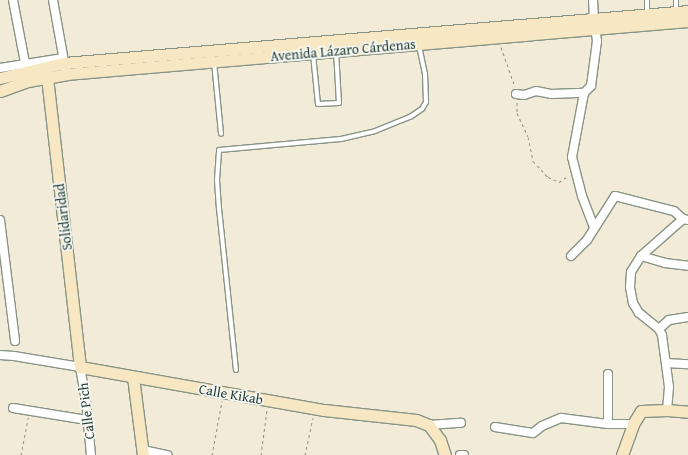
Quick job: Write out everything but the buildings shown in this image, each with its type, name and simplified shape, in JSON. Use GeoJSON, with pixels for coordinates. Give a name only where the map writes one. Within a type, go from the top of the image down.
{"type":"FeatureCollection","features":[{"type":"Feature","properties":{"kind":"main road","name":"Avenida Lázaro Cárdenas"},"geometry":{"type":"LineString","coordinates":[[65,65],[214,61],[336,51],[380,42],[418,44],[437,37],[497,37],[595,24],[647,14],[688,11]]}},
{"type":"Feature","properties":{"kind":"main road","name":"Avenida Lázaro Cárdenas"},"geometry":{"type":"LineString","coordinates":[[0,91],[65,65],[380,42],[595,24],[688,21]]}},
{"type":"Feature","properties":{"kind":"main road","name":"Avenida Lázaro Cárdenas"},"geometry":{"type":"LineString","coordinates":[[0,78],[46,72]]}},
{"type":"Feature","properties":{"kind":"main road","name":"Solidaridad"},"geometry":{"type":"LineString","coordinates":[[46,72],[80,367]]}},
{"type":"Feature","properties":{"kind":"main road","name":"Calle Kikab"},"geometry":{"type":"LineString","coordinates":[[80,367],[315,409],[416,420],[429,425]]}},
{"type":"Feature","properties":{"kind":"main road"},"geometry":{"type":"LineString","coordinates":[[133,377],[143,453]]}},
{"type":"Feature","properties":{"kind":"main road"},"geometry":{"type":"LineString","coordinates":[[622,455],[633,424],[641,411],[667,410],[688,412]]}},
{"type":"Feature","properties":{"kind":"main road"},"geometry":{"type":"LineString","coordinates":[[429,425],[440,440],[445,455]]}},
{"type":"Feature","properties":{"kind":"street"},"geometry":{"type":"LineString","coordinates":[[13,0],[25,63]]}},
{"type":"Feature","properties":{"kind":"street"},"geometry":{"type":"LineString","coordinates":[[0,68],[25,63],[65,65],[53,0]]}},
{"type":"Feature","properties":{"kind":"street"},"geometry":{"type":"LineString","coordinates":[[593,0],[598,41],[594,74],[591,86],[584,93],[572,157],[582,196],[594,228]]}},
{"type":"Feature","properties":{"kind":"street"},"geometry":{"type":"LineString","coordinates":[[516,94],[524,95],[536,91],[551,94],[584,93]]}},
{"type":"Feature","properties":{"kind":"street"},"geometry":{"type":"LineString","coordinates":[[571,256],[587,240],[615,196],[674,211],[685,220],[641,256],[630,272],[630,287],[633,303],[639,313],[659,329],[662,335],[669,387],[667,410]]}},
{"type":"Feature","properties":{"kind":"street"},"geometry":{"type":"LineString","coordinates":[[0,220],[15,341]]}},
{"type":"Feature","properties":{"kind":"street"},"geometry":{"type":"LineString","coordinates":[[641,256],[665,263],[688,266]]}},
{"type":"Feature","properties":{"kind":"street"},"geometry":{"type":"LineString","coordinates":[[659,329],[669,320],[688,317]]}},
{"type":"Feature","properties":{"kind":"street","name":"Calle Kikab"},"geometry":{"type":"LineString","coordinates":[[0,355],[80,367]]}},
{"type":"Feature","properties":{"kind":"street"},"geometry":{"type":"LineString","coordinates":[[666,363],[688,364]]}},
{"type":"Feature","properties":{"kind":"street","name":"Calle Pich"},"geometry":{"type":"LineString","coordinates":[[80,367],[91,455]]}},
{"type":"Feature","properties":{"kind":"street"},"geometry":{"type":"LineString","coordinates":[[608,374],[608,424]]}},
{"type":"Feature","properties":{"kind":"street"},"geometry":{"type":"LineString","coordinates":[[13,408],[29,412],[87,420]]}},
{"type":"Feature","properties":{"kind":"street"},"geometry":{"type":"LineString","coordinates":[[495,427],[533,433],[542,426],[561,418],[608,424],[633,424]]}},
{"type":"Feature","properties":{"kind":"street"},"geometry":{"type":"LineString","coordinates":[[429,425],[460,423]]}},
{"type":"Feature","properties":{"kind":"street"},"geometry":{"type":"LineString","coordinates":[[143,453],[167,455]]}},
{"type":"Feature","properties":{"kind":"lane"},"geometry":{"type":"LineString","coordinates":[[647,0],[647,14]]}},
{"type":"Feature","properties":{"kind":"lane"},"geometry":{"type":"LineString","coordinates":[[676,0],[676,12]]}},
{"type":"Feature","properties":{"kind":"lane"},"geometry":{"type":"LineString","coordinates":[[236,370],[219,209],[217,180],[219,150],[341,139],[375,131],[410,117],[422,109],[426,102],[425,74],[418,44]]}},
{"type":"Feature","properties":{"kind":"lane"},"geometry":{"type":"LineString","coordinates":[[312,53],[318,104],[339,103],[336,51]]}},
{"type":"Feature","properties":{"kind":"lane"},"geometry":{"type":"LineString","coordinates":[[214,61],[221,134]]}},
{"type":"Feature","properties":{"kind":"path"},"geometry":{"type":"LineString","coordinates":[[497,37],[516,94],[518,114],[528,137],[532,161],[548,177],[559,182],[575,171]]}},
{"type":"Feature","properties":{"kind":"path"},"geometry":{"type":"LineString","coordinates":[[212,455],[224,393]]}},
{"type":"Feature","properties":{"kind":"path"},"geometry":{"type":"LineString","coordinates":[[261,455],[268,401]]}},
{"type":"Feature","properties":{"kind":"path"},"geometry":{"type":"LineString","coordinates":[[305,455],[315,409]]}},
{"type":"Feature","properties":{"kind":"path"},"geometry":{"type":"LineString","coordinates":[[21,455],[29,412]]}}]}
